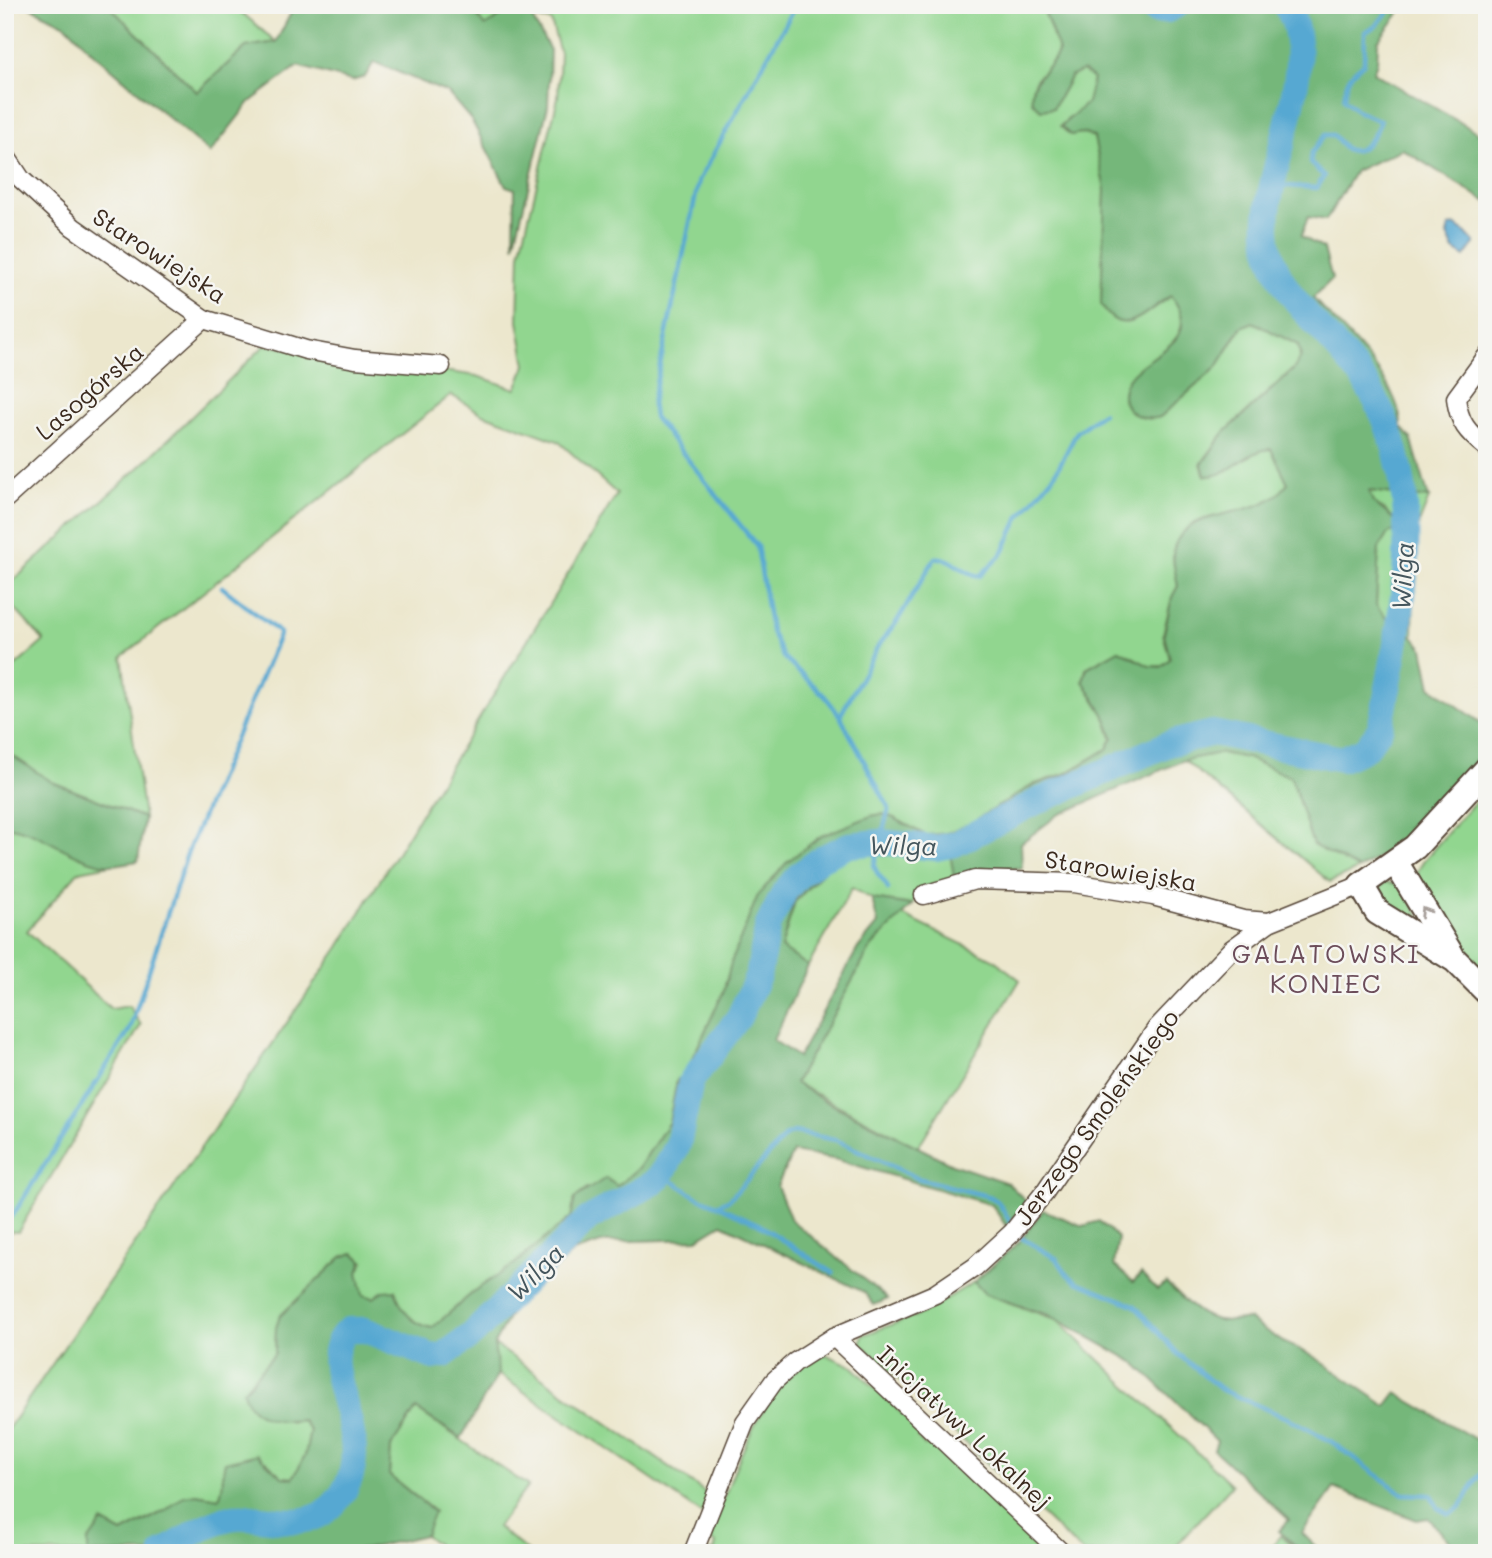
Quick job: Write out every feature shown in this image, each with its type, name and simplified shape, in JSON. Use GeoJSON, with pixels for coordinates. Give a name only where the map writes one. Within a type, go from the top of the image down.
{"type":"FeatureCollection","features":[{"type":"Feature","properties":{"kind":"street","name":"Starowiejska"},"geometry":{"type":"LineString","coordinates":[[5,155],[21,179],[73,228],[204,319],[306,350],[355,359],[441,366]]}},
{"type":"Feature","properties":{"kind":"street","name":"Lasogórska"},"geometry":{"type":"LineString","coordinates":[[5,499],[204,319]]}},
{"type":"Feature","properties":{"kind":"street"},"geometry":{"type":"LineString","coordinates":[[1487,356],[1456,398],[1458,420],[1468,433],[1487,448]]}},
{"type":"Feature","properties":{"kind":"street","name":"Jerzego Smoleńskiego"},"geometry":{"type":"LineString","coordinates":[[693,1553],[717,1499],[738,1439],[755,1405],[789,1367],[834,1337],[934,1294],[975,1267],[1012,1233],[1081,1142],[1157,1028],[1232,949],[1269,922],[1360,885],[1396,863],[1415,847],[1487,769]]}},
{"type":"Feature","properties":{"kind":"street"},"geometry":{"type":"LineString","coordinates":[[1396,863],[1455,960],[1487,992]]}},
{"type":"Feature","properties":{"kind":"street","name":"Starowiejska"},"geometry":{"type":"LineString","coordinates":[[924,895],[975,880],[1074,883],[1153,896],[1243,919],[1269,922]]}},
{"type":"Feature","properties":{"kind":"street"},"geometry":{"type":"LineString","coordinates":[[1360,885],[1382,916],[1455,960]]}},
{"type":"Feature","properties":{"kind":"street","name":"Inicjatywy Lokalnej"},"geometry":{"type":"LineString","coordinates":[[834,1337],[1062,1553]]}},
{"type":"Feature","properties":{"kind":"green space"},"geometry":{"type":"Polygon","coordinates":[[[26,5],[108,5],[197,92],[246,47],[276,42],[295,5],[462,5],[468,15],[474,12],[485,26],[518,6],[532,18],[550,50],[548,106],[514,246],[515,189],[506,186],[472,121],[448,93],[374,62],[365,77],[352,81],[298,66],[250,102],[210,153],[92,52],[66,25],[26,5]]]}},
{"type":"Feature","properties":{"kind":"green space"},"geometry":{"type":"Polygon","coordinates":[[[108,5],[233,5],[276,42],[246,47],[197,92],[108,5]]]}},
{"type":"Feature","properties":{"kind":"green space"},"geometry":{"type":"Polygon","coordinates":[[[462,5],[1042,5],[1058,51],[1036,79],[1032,102],[1041,110],[1053,108],[1071,76],[1083,71],[1093,79],[1087,103],[1060,126],[1070,135],[1082,133],[1094,137],[1105,190],[1101,304],[1109,316],[1126,322],[1144,315],[1171,296],[1180,311],[1182,324],[1178,335],[1128,381],[1124,389],[1125,404],[1129,410],[1143,418],[1160,417],[1217,367],[1242,327],[1253,322],[1298,345],[1300,357],[1295,367],[1224,433],[1201,464],[1205,476],[1214,475],[1253,454],[1271,449],[1288,483],[1272,499],[1253,508],[1195,523],[1182,534],[1176,554],[1178,586],[1172,597],[1163,634],[1170,659],[1161,666],[1149,666],[1119,650],[1086,668],[1083,681],[1104,714],[1112,738],[1107,749],[1066,773],[1032,785],[981,818],[948,833],[925,835],[894,818],[882,814],[871,816],[758,896],[732,960],[723,993],[685,1074],[677,1080],[669,1122],[638,1169],[617,1187],[587,1189],[575,1198],[572,1217],[512,1266],[477,1289],[432,1328],[418,1323],[408,1315],[395,1290],[374,1298],[363,1295],[358,1272],[364,1262],[354,1253],[342,1257],[280,1316],[276,1328],[275,1353],[243,1391],[290,1422],[302,1420],[310,1431],[305,1456],[293,1478],[282,1477],[266,1461],[222,1474],[224,1487],[219,1498],[196,1494],[122,1533],[102,1522],[88,1542],[88,1553],[5,1553],[5,1433],[339,947],[617,494],[558,441],[483,414],[451,395],[122,657],[144,818],[52,782],[5,751],[5,671],[12,669],[44,641],[5,598],[5,588],[145,462],[265,345],[477,376],[516,389],[526,365],[518,321],[520,254],[558,97],[560,53],[551,21],[532,18],[518,6],[484,26],[474,12],[468,15],[462,5]]]}},
{"type":"Feature","properties":{"kind":"green space"},"geometry":{"type":"Polygon","coordinates":[[[1042,5],[1397,5],[1396,8],[1401,11],[1378,41],[1377,63],[1373,72],[1487,138],[1487,202],[1402,149],[1355,171],[1326,220],[1308,217],[1301,236],[1324,249],[1332,279],[1313,298],[1354,341],[1391,392],[1401,427],[1411,438],[1429,498],[1369,491],[1373,502],[1397,522],[1395,530],[1387,535],[1379,548],[1376,605],[1386,618],[1413,636],[1423,648],[1431,687],[1487,727],[1487,749],[1396,847],[1359,869],[1313,845],[1291,777],[1247,758],[1220,753],[1184,760],[1058,815],[1021,843],[1022,868],[976,870],[954,877],[948,840],[917,843],[872,831],[835,845],[836,858],[794,902],[781,948],[808,966],[773,1040],[798,1057],[858,948],[878,924],[872,899],[912,905],[871,947],[795,1083],[823,1100],[952,1164],[1008,1183],[1027,1202],[1006,1226],[992,1205],[838,1160],[793,1152],[777,1186],[791,1220],[888,1299],[874,1305],[864,1292],[722,1224],[697,1239],[604,1242],[573,1252],[514,1307],[494,1344],[498,1374],[461,1438],[416,1409],[391,1447],[389,1475],[434,1512],[425,1535],[366,1549],[306,1553],[88,1553],[88,1542],[102,1522],[122,1533],[165,1511],[184,1496],[196,1494],[219,1498],[225,1462],[257,1454],[282,1477],[293,1478],[305,1456],[310,1431],[302,1420],[274,1420],[258,1413],[251,1408],[243,1391],[275,1353],[276,1328],[280,1316],[342,1257],[354,1253],[362,1261],[358,1272],[363,1295],[374,1298],[383,1291],[395,1290],[408,1315],[418,1323],[432,1328],[477,1289],[512,1266],[571,1217],[575,1198],[606,1178],[617,1186],[638,1169],[669,1122],[677,1080],[685,1074],[723,993],[732,960],[758,895],[788,861],[821,836],[871,816],[882,814],[894,818],[925,835],[936,836],[960,829],[1032,786],[1066,774],[1107,749],[1113,737],[1104,714],[1083,681],[1087,668],[1119,650],[1149,666],[1161,667],[1170,659],[1164,634],[1172,597],[1178,586],[1173,553],[1182,534],[1194,524],[1209,518],[1261,504],[1276,496],[1288,483],[1271,449],[1253,454],[1214,475],[1205,476],[1202,464],[1224,433],[1295,368],[1301,357],[1298,345],[1253,322],[1241,327],[1217,367],[1160,417],[1138,416],[1127,407],[1123,394],[1125,385],[1132,374],[1177,337],[1182,326],[1181,313],[1171,296],[1135,320],[1126,322],[1109,316],[1101,304],[1105,190],[1094,137],[1082,133],[1070,135],[1061,126],[1087,103],[1093,79],[1083,71],[1071,76],[1053,108],[1041,110],[1032,101],[1037,80],[1059,51],[1042,5]]]}},
{"type":"Feature","properties":{"kind":"green space"},"geometry":{"type":"Polygon","coordinates":[[[1369,491],[1429,498],[1415,534],[1413,636],[1386,618],[1376,605],[1379,548],[1387,535],[1395,530],[1386,511],[1373,502],[1369,491]]]}},
{"type":"Feature","properties":{"kind":"green space"},"geometry":{"type":"Polygon","coordinates":[[[5,751],[52,782],[144,818],[138,861],[113,865],[96,863],[32,833],[5,826],[5,751]]]}},
{"type":"Feature","properties":{"kind":"green space"},"geometry":{"type":"Polygon","coordinates":[[[1220,753],[1247,758],[1291,777],[1313,845],[1359,869],[1330,882],[1184,760],[1220,753]]]}},
{"type":"Feature","properties":{"kind":"green space"},"geometry":{"type":"Polygon","coordinates":[[[1487,788],[1487,977],[1454,941],[1413,881],[1423,861],[1487,788]]]}},
{"type":"Feature","properties":{"kind":"green space"},"geometry":{"type":"Polygon","coordinates":[[[5,826],[31,832],[110,865],[79,871],[27,931],[111,1009],[129,1006],[141,1025],[18,1232],[5,1231],[5,826]]]}},
{"type":"Feature","properties":{"kind":"green space"},"geometry":{"type":"Polygon","coordinates":[[[870,850],[931,858],[951,852],[954,877],[918,890],[912,905],[872,899],[852,888],[808,966],[781,948],[795,902],[836,858],[870,850]]]}},
{"type":"Feature","properties":{"kind":"green space"},"geometry":{"type":"Polygon","coordinates":[[[1384,882],[1400,884],[1428,929],[1384,907],[1378,892],[1384,882]]]}},
{"type":"Feature","properties":{"kind":"green space"},"geometry":{"type":"Polygon","coordinates":[[[902,915],[993,959],[1020,980],[918,1147],[795,1083],[871,947],[902,915]]]}},
{"type":"Feature","properties":{"kind":"green space"},"geometry":{"type":"Polygon","coordinates":[[[1043,1210],[1083,1226],[1099,1221],[1118,1238],[1114,1265],[1133,1282],[1141,1274],[1157,1290],[1166,1283],[1194,1308],[1211,1318],[1222,1321],[1248,1319],[1283,1342],[1313,1356],[1386,1406],[1396,1393],[1482,1443],[1487,1440],[1487,1553],[1460,1553],[1428,1518],[1417,1520],[1334,1488],[1302,1533],[1322,1553],[1304,1553],[1279,1531],[1289,1520],[1214,1450],[1217,1441],[1134,1362],[1049,1315],[985,1294],[974,1282],[1019,1242],[1043,1210]]]}},
{"type":"Feature","properties":{"kind":"green space"},"geometry":{"type":"Polygon","coordinates":[[[974,1282],[985,1294],[1057,1320],[1232,1485],[1169,1553],[1083,1553],[860,1343],[863,1335],[921,1314],[974,1282]]]}},
{"type":"Feature","properties":{"kind":"green space"},"geometry":{"type":"Polygon","coordinates":[[[494,1344],[709,1495],[702,1514],[498,1374],[494,1344]]]}},
{"type":"Feature","properties":{"kind":"green space"},"geometry":{"type":"Polygon","coordinates":[[[825,1354],[852,1366],[922,1433],[918,1438],[925,1446],[932,1440],[1052,1553],[703,1553],[705,1550],[714,1552],[716,1543],[709,1540],[738,1461],[766,1406],[783,1383],[803,1365],[825,1354]]]}},
{"type":"Feature","properties":{"kind":"green space"},"geometry":{"type":"Polygon","coordinates":[[[416,1409],[528,1486],[497,1527],[530,1553],[448,1553],[425,1535],[434,1511],[389,1475],[391,1447],[416,1409]]]}},
{"type":"Feature","properties":{"kind":"green space"},"geometry":{"type":"Polygon","coordinates":[[[1281,1535],[1302,1553],[1266,1553],[1281,1535]]]}},
{"type":"Feature","properties":{"kind":"water"},"geometry":{"type":"Polygon","coordinates":[[[1454,225],[1475,243],[1465,257],[1454,250],[1447,235],[1449,227],[1454,225]]]}},
{"type":"Feature","properties":{"kind":"waterway"},"geometry":{"type":"LineString","coordinates":[[796,5],[699,180],[652,403],[654,417],[757,546],[771,631],[783,657],[825,696],[840,716],[889,808],[874,865],[888,889]]}},
{"type":"Feature","properties":{"kind":"waterway","name":"Wilga"},"geometry":{"type":"LineString","coordinates":[[1150,5],[1155,11],[1167,10],[1177,5]]}},
{"type":"Feature","properties":{"kind":"waterway","name":"Wilga"},"geometry":{"type":"LineString","coordinates":[[163,1553],[198,1531],[226,1519],[248,1517],[299,1521],[322,1514],[333,1505],[349,1482],[354,1458],[352,1433],[336,1365],[337,1346],[348,1330],[365,1330],[433,1357],[444,1355],[472,1335],[588,1219],[653,1183],[662,1174],[678,1145],[691,1081],[739,1017],[758,976],[768,925],[785,891],[800,874],[822,858],[849,845],[881,842],[936,848],[955,844],[1036,802],[1168,744],[1213,733],[1342,759],[1365,749],[1380,729],[1403,598],[1405,510],[1400,467],[1387,425],[1367,385],[1306,314],[1280,276],[1271,255],[1267,232],[1268,207],[1290,115],[1298,54],[1296,27],[1285,5]]}},
{"type":"Feature","properties":{"kind":"waterway"},"geometry":{"type":"LineString","coordinates":[[1272,185],[1317,188],[1324,176],[1310,163],[1312,152],[1325,135],[1333,135],[1346,149],[1352,151],[1363,147],[1372,137],[1380,121],[1359,112],[1344,99],[1345,92],[1349,78],[1364,63],[1365,32],[1377,25],[1393,5]]}},
{"type":"Feature","properties":{"kind":"waterway"},"geometry":{"type":"LineString","coordinates":[[840,716],[879,645],[896,623],[935,558],[946,559],[980,576],[1002,554],[1019,518],[1055,474],[1077,432],[1102,413]]}},
{"type":"Feature","properties":{"kind":"waterway"},"geometry":{"type":"LineString","coordinates":[[5,1221],[13,1215],[130,1029],[188,851],[280,633],[222,587]]}},
{"type":"Feature","properties":{"kind":"waterway"},"geometry":{"type":"LineString","coordinates":[[662,1174],[695,1196],[717,1205],[730,1199],[786,1135],[794,1132],[836,1140],[917,1178],[991,1197],[998,1202],[1011,1223]]}},
{"type":"Feature","properties":{"kind":"waterway"},"geometry":{"type":"LineString","coordinates":[[717,1205],[758,1224],[833,1273]]}},
{"type":"Feature","properties":{"kind":"waterway"},"geometry":{"type":"LineString","coordinates":[[1022,1238],[1057,1259],[1067,1274],[1077,1282],[1134,1305],[1179,1355],[1222,1390],[1296,1422],[1332,1442],[1403,1494],[1431,1495],[1438,1508],[1449,1514],[1461,1506],[1476,1480],[1487,1470]]}},
{"type":"Feature","properties":{"kind":"district","name":"GALATOWSKI KONIEC"},"geometry":{"type":"Point","coordinates":[1326,968]}}]}
